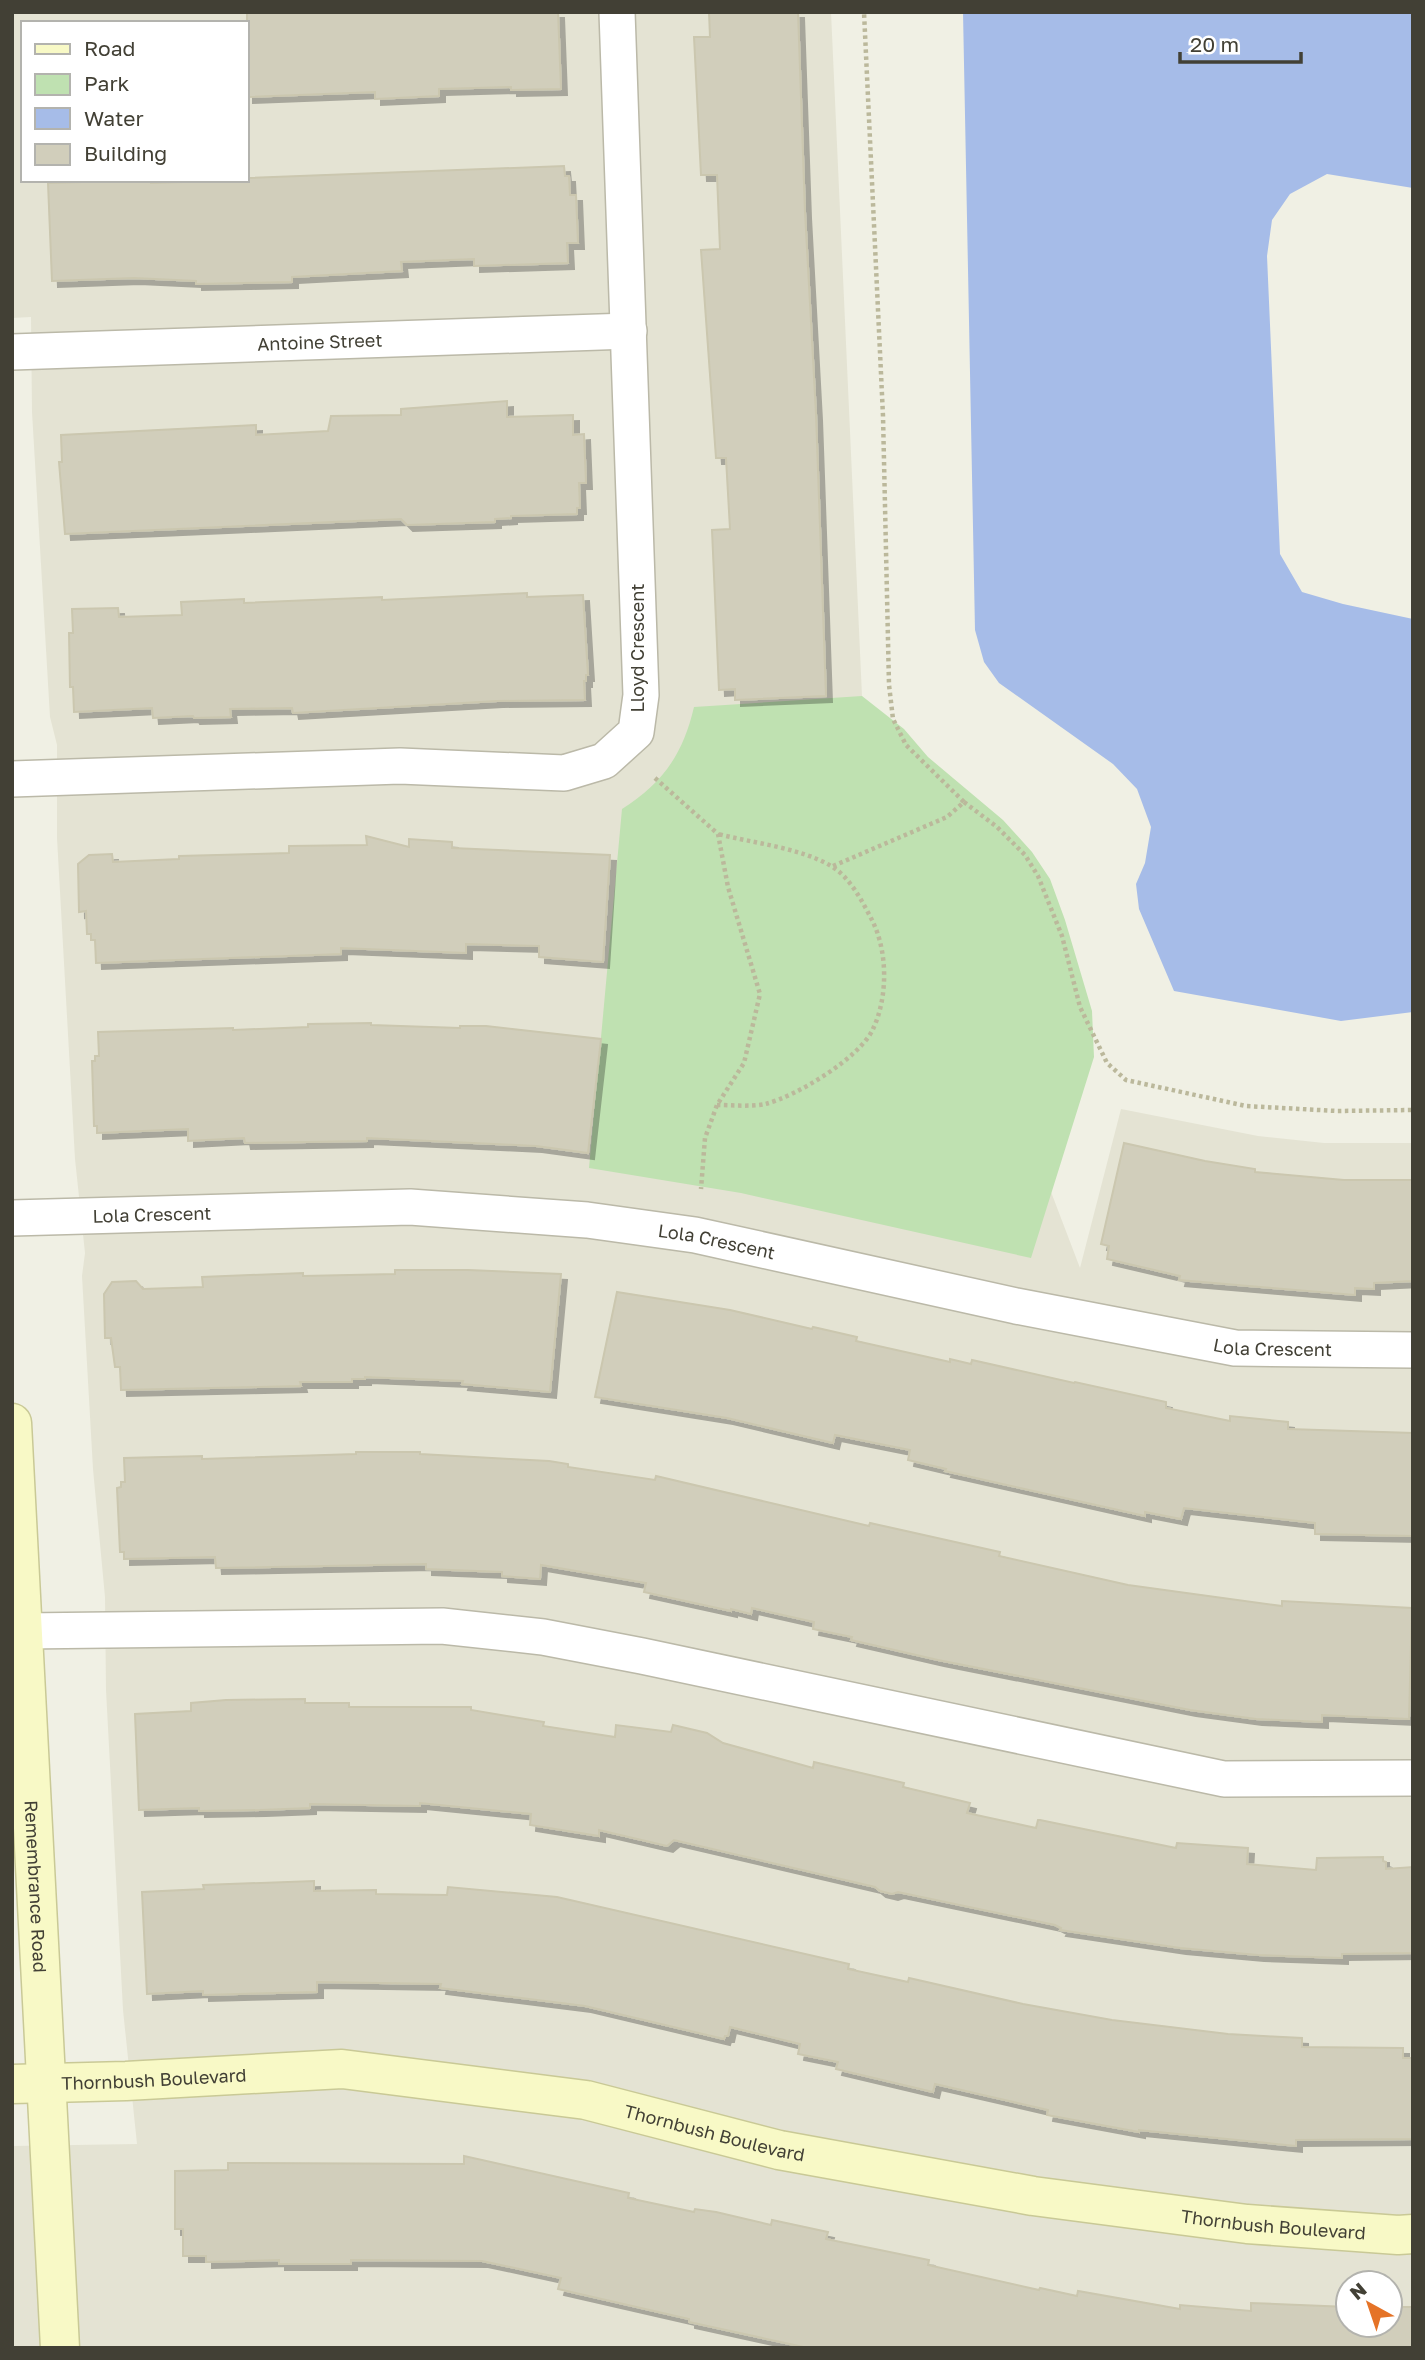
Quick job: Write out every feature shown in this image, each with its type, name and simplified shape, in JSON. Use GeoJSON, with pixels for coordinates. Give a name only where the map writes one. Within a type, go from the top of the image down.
{"type":"FeatureCollection","features":[{"type":"Feature","properties":{"kind":"street","name":"Lloyd Crescent"},"geometry":{"type":"LineString","coordinates":[[12,779],[400,766],[564,772],[604,761],[636,732],[641,695],[617,12]]}},
{"type":"Feature","properties":{"kind":"street","name":"Antoine Street"},"geometry":{"type":"LineString","coordinates":[[12,352],[629,331]]}},
{"type":"Feature","properties":{"kind":"street","name":"Lola Crescent"},"geometry":{"type":"LineString","coordinates":[[12,1218],[410,1207],[587,1220],[695,1235],[1016,1306],[1235,1348],[1413,1350]]}},
{"type":"Feature","properties":{"kind":"street","name":"Remembrance Road"},"geometry":{"type":"LineString","coordinates":[[12,1423],[23,1631],[29,2084],[60,2348]]}},
{"type":"Feature","properties":{"kind":"street"},"geometry":{"type":"LineString","coordinates":[[23,1631],[442,1626],[530,1636],[642,1656],[1224,1779],[1413,1779]]}},
{"type":"Feature","properties":{"kind":"street","name":"Thornbush Boulevard"},"geometry":{"type":"LineString","coordinates":[[29,2084],[342,2069],[586,2101],[779,2150],[1033,2196],[1247,2224],[1413,2234]]}},
{"type":"Feature","properties":{"kind":"path"},"geometry":{"type":"LineString","coordinates":[[864,12],[893,719],[906,745],[964,802],[997,827],[1025,855],[1038,876],[1062,936],[1080,1007],[1107,1063],[1126,1080],[1246,1106],[1337,1111],[1413,1110]]}},
{"type":"Feature","properties":{"kind":"path"},"geometry":{"type":"LineString","coordinates":[[655,778],[718,834],[806,855],[833,866],[859,894],[876,928],[884,957],[882,996],[873,1031],[845,1061],[811,1084],[765,1104],[717,1105]]}},
{"type":"Feature","properties":{"kind":"path"},"geometry":{"type":"LineString","coordinates":[[833,866],[947,817],[964,802]]}},
{"type":"Feature","properties":{"kind":"path"},"geometry":{"type":"LineString","coordinates":[[701,1189],[705,1139],[717,1105],[744,1063],[760,994],[728,887],[718,834]]}},
{"type":"Feature","properties":{"kind":"shaded area"},"geometry":{"type":"Polygon","coordinates":[[[12,12],[831,12],[862,696],[1080,1268],[1121,1109],[1258,1136],[1324,1143],[1413,1143],[1413,2348],[12,2348],[12,2146],[137,2144],[123,2010],[106,1690],[105,1597],[93,1469],[82,1276],[85,1253],[75,1159],[57,838],[57,745],[50,717],[32,412],[31,317],[12,318],[12,12]]]}},
{"type":"Feature","properties":{"kind":"green space"},"geometry":{"type":"Polygon","coordinates":[[[862,696],[904,729],[928,757],[1003,820],[1032,852],[1050,879],[1065,920],[1092,1011],[1094,1057],[1031,1258],[741,1193],[589,1168],[622,809],[649,789],[669,766],[684,739],[694,707],[862,696]]]}},
{"type":"Feature","properties":{"kind":"water"},"geometry":{"type":"Polygon","coordinates":[[[963,12],[1413,12],[1413,188],[1327,174],[1290,194],[1272,220],[1267,256],[1280,554],[1302,592],[1413,619],[1413,1012],[1341,1021],[1174,991],[1139,909],[1136,884],[1145,863],[1151,827],[1137,789],[1113,764],[999,683],[984,662],[975,630],[963,12]]]}},
{"type":"Feature","properties":{"kind":"building"},"geometry":{"type":"Polygon","coordinates":[[[247,12],[558,12],[561,89],[439,89],[439,96],[375,99],[375,92],[248,97],[247,12]]]}},
{"type":"Feature","properties":{"kind":"building"},"geometry":{"type":"Polygon","coordinates":[[[709,12],[798,12],[826,696],[735,700],[735,689],[719,690],[712,530],[730,529],[726,458],[716,458],[701,250],[720,249],[717,175],[701,175],[694,37],[710,37],[709,12]]]}},
{"type":"Feature","properties":{"kind":"building"},"geometry":{"type":"Polygon","coordinates":[[[564,166],[565,176],[569,176],[570,195],[576,195],[578,243],[567,243],[568,263],[474,266],[474,259],[401,262],[402,271],[292,277],[292,282],[196,284],[196,281],[134,278],[52,281],[48,183],[248,182],[248,178],[564,166]]]}},
{"type":"Feature","properties":{"kind":"building"},"geometry":{"type":"Polygon","coordinates":[[[507,401],[507,417],[573,415],[573,435],[584,434],[586,483],[579,483],[580,508],[577,508],[577,514],[511,516],[495,519],[495,522],[407,525],[401,519],[65,534],[59,462],[62,462],[61,435],[256,425],[256,435],[328,431],[331,416],[401,415],[401,409],[507,401]]]}},
{"type":"Feature","properties":{"kind":"building"},"geometry":{"type":"Polygon","coordinates":[[[527,593],[527,597],[583,595],[588,675],[584,681],[585,700],[497,701],[293,713],[292,708],[230,709],[231,717],[194,718],[153,718],[152,708],[74,712],[73,687],[70,687],[69,633],[73,633],[72,609],[118,608],[119,617],[182,615],[181,602],[244,599],[244,603],[382,597],[382,600],[527,593]]]}},
{"type":"Feature","properties":{"kind":"building"},"geometry":{"type":"Polygon","coordinates":[[[366,836],[409,847],[409,839],[452,842],[452,848],[610,855],[603,962],[539,957],[539,946],[466,944],[466,953],[341,948],[341,954],[96,963],[95,940],[91,940],[91,934],[87,934],[86,911],[79,912],[78,864],[89,855],[112,854],[113,862],[179,859],[179,856],[289,853],[289,846],[367,845],[366,836]]]}},
{"type":"Feature","properties":{"kind":"building"},"geometry":{"type":"Polygon","coordinates":[[[371,1023],[460,1028],[486,1026],[601,1039],[588,1153],[536,1146],[367,1138],[367,1141],[245,1143],[244,1138],[188,1141],[188,1129],[97,1133],[97,1126],[94,1126],[92,1061],[95,1061],[95,1056],[99,1056],[98,1032],[233,1030],[308,1027],[308,1024],[371,1023]]]}},
{"type":"Feature","properties":{"kind":"building"},"geometry":{"type":"Polygon","coordinates":[[[1124,1143],[1255,1169],[1255,1172],[1344,1180],[1413,1180],[1413,1281],[1374,1283],[1374,1289],[1355,1288],[1355,1295],[1179,1280],[1180,1276],[1107,1259],[1109,1246],[1101,1244],[1124,1143]]]}},
{"type":"Feature","properties":{"kind":"building"},"geometry":{"type":"Polygon","coordinates":[[[395,1270],[561,1274],[550,1392],[462,1384],[463,1381],[365,1377],[352,1379],[352,1382],[300,1382],[301,1386],[121,1390],[120,1367],[115,1367],[111,1338],[105,1338],[104,1294],[112,1282],[136,1281],[143,1289],[203,1287],[202,1277],[303,1273],[303,1276],[395,1274],[395,1270]]]}},
{"type":"Feature","properties":{"kind":"building"},"geometry":{"type":"Polygon","coordinates":[[[617,1292],[730,1310],[812,1329],[813,1327],[857,1337],[856,1341],[950,1362],[950,1359],[971,1364],[972,1360],[1166,1402],[1166,1408],[1230,1421],[1230,1416],[1288,1422],[1288,1429],[1413,1433],[1413,1536],[1315,1534],[1315,1523],[1184,1508],[1181,1519],[1145,1512],[1145,1516],[945,1471],[946,1469],[908,1460],[910,1450],[835,1435],[833,1443],[727,1418],[595,1397],[617,1292]]]}},
{"type":"Feature","properties":{"kind":"building"},"geometry":{"type":"Polygon","coordinates":[[[420,1452],[549,1461],[568,1464],[568,1467],[655,1480],[656,1476],[869,1526],[870,1523],[1000,1552],[999,1556],[1128,1585],[1282,1606],[1282,1601],[1412,1608],[1409,1719],[1322,1715],[1322,1722],[1256,1719],[1190,1710],[938,1660],[813,1629],[814,1622],[752,1608],[751,1614],[731,1611],[644,1592],[646,1583],[541,1565],[540,1579],[502,1576],[502,1572],[426,1569],[426,1564],[216,1568],[215,1557],[124,1559],[124,1552],[120,1552],[117,1488],[121,1487],[121,1482],[125,1482],[124,1458],[202,1456],[202,1459],[420,1452]]]}},
{"type":"Feature","properties":{"kind":"building"},"geometry":{"type":"Polygon","coordinates":[[[305,1699],[305,1703],[349,1703],[349,1707],[471,1707],[471,1710],[544,1722],[543,1726],[615,1737],[616,1725],[671,1732],[673,1725],[707,1733],[723,1743],[813,1768],[814,1762],[904,1783],[903,1787],[970,1803],[967,1813],[1036,1828],[1040,1820],[1176,1848],[1177,1843],[1248,1848],[1247,1864],[1316,1870],[1317,1858],[1383,1857],[1386,1869],[1413,1867],[1413,1953],[1342,1954],[1342,1958],[1258,1955],[1180,1948],[1060,1930],[1061,1928],[1055,1925],[898,1892],[892,1894],[875,1887],[674,1840],[667,1846],[599,1830],[599,1836],[530,1825],[531,1814],[420,1803],[420,1806],[310,1804],[310,1808],[260,1810],[139,1810],[135,1714],[191,1711],[191,1703],[305,1699]]]}},
{"type":"Feature","properties":{"kind":"building"},"geometry":{"type":"Polygon","coordinates":[[[314,1881],[314,1891],[376,1890],[376,1894],[447,1895],[448,1887],[557,1897],[849,1964],[848,1969],[908,1982],[909,1978],[1023,2004],[1112,2020],[1228,2034],[1302,2038],[1302,2047],[1403,2048],[1403,2058],[1413,2058],[1413,2139],[1296,2140],[1296,2146],[1139,2132],[1047,2115],[1048,2110],[935,2084],[933,2092],[836,2069],[838,2062],[798,2054],[800,2044],[730,2027],[728,2036],[724,2039],[585,2006],[440,1988],[441,1984],[317,1982],[317,1992],[203,1995],[203,1991],[147,1994],[142,1892],[204,1889],[203,1885],[314,1881]]]}},
{"type":"Feature","properties":{"kind":"building"},"geometry":{"type":"Polygon","coordinates":[[[464,2156],[629,2193],[628,2198],[694,2212],[695,2209],[716,2212],[771,2225],[772,2220],[828,2232],[826,2239],[929,2260],[928,2265],[1039,2290],[1040,2288],[1077,2296],[1078,2291],[1180,2309],[1180,2305],[1251,2311],[1251,2303],[1334,2306],[1334,2339],[1404,2339],[1404,2307],[1413,2307],[1413,2348],[808,2348],[558,2289],[561,2278],[482,2261],[351,2260],[351,2264],[279,2264],[279,2260],[206,2262],[206,2256],[183,2256],[183,2229],[175,2229],[175,2171],[228,2170],[228,2163],[464,2164],[464,2156]]]}}]}
